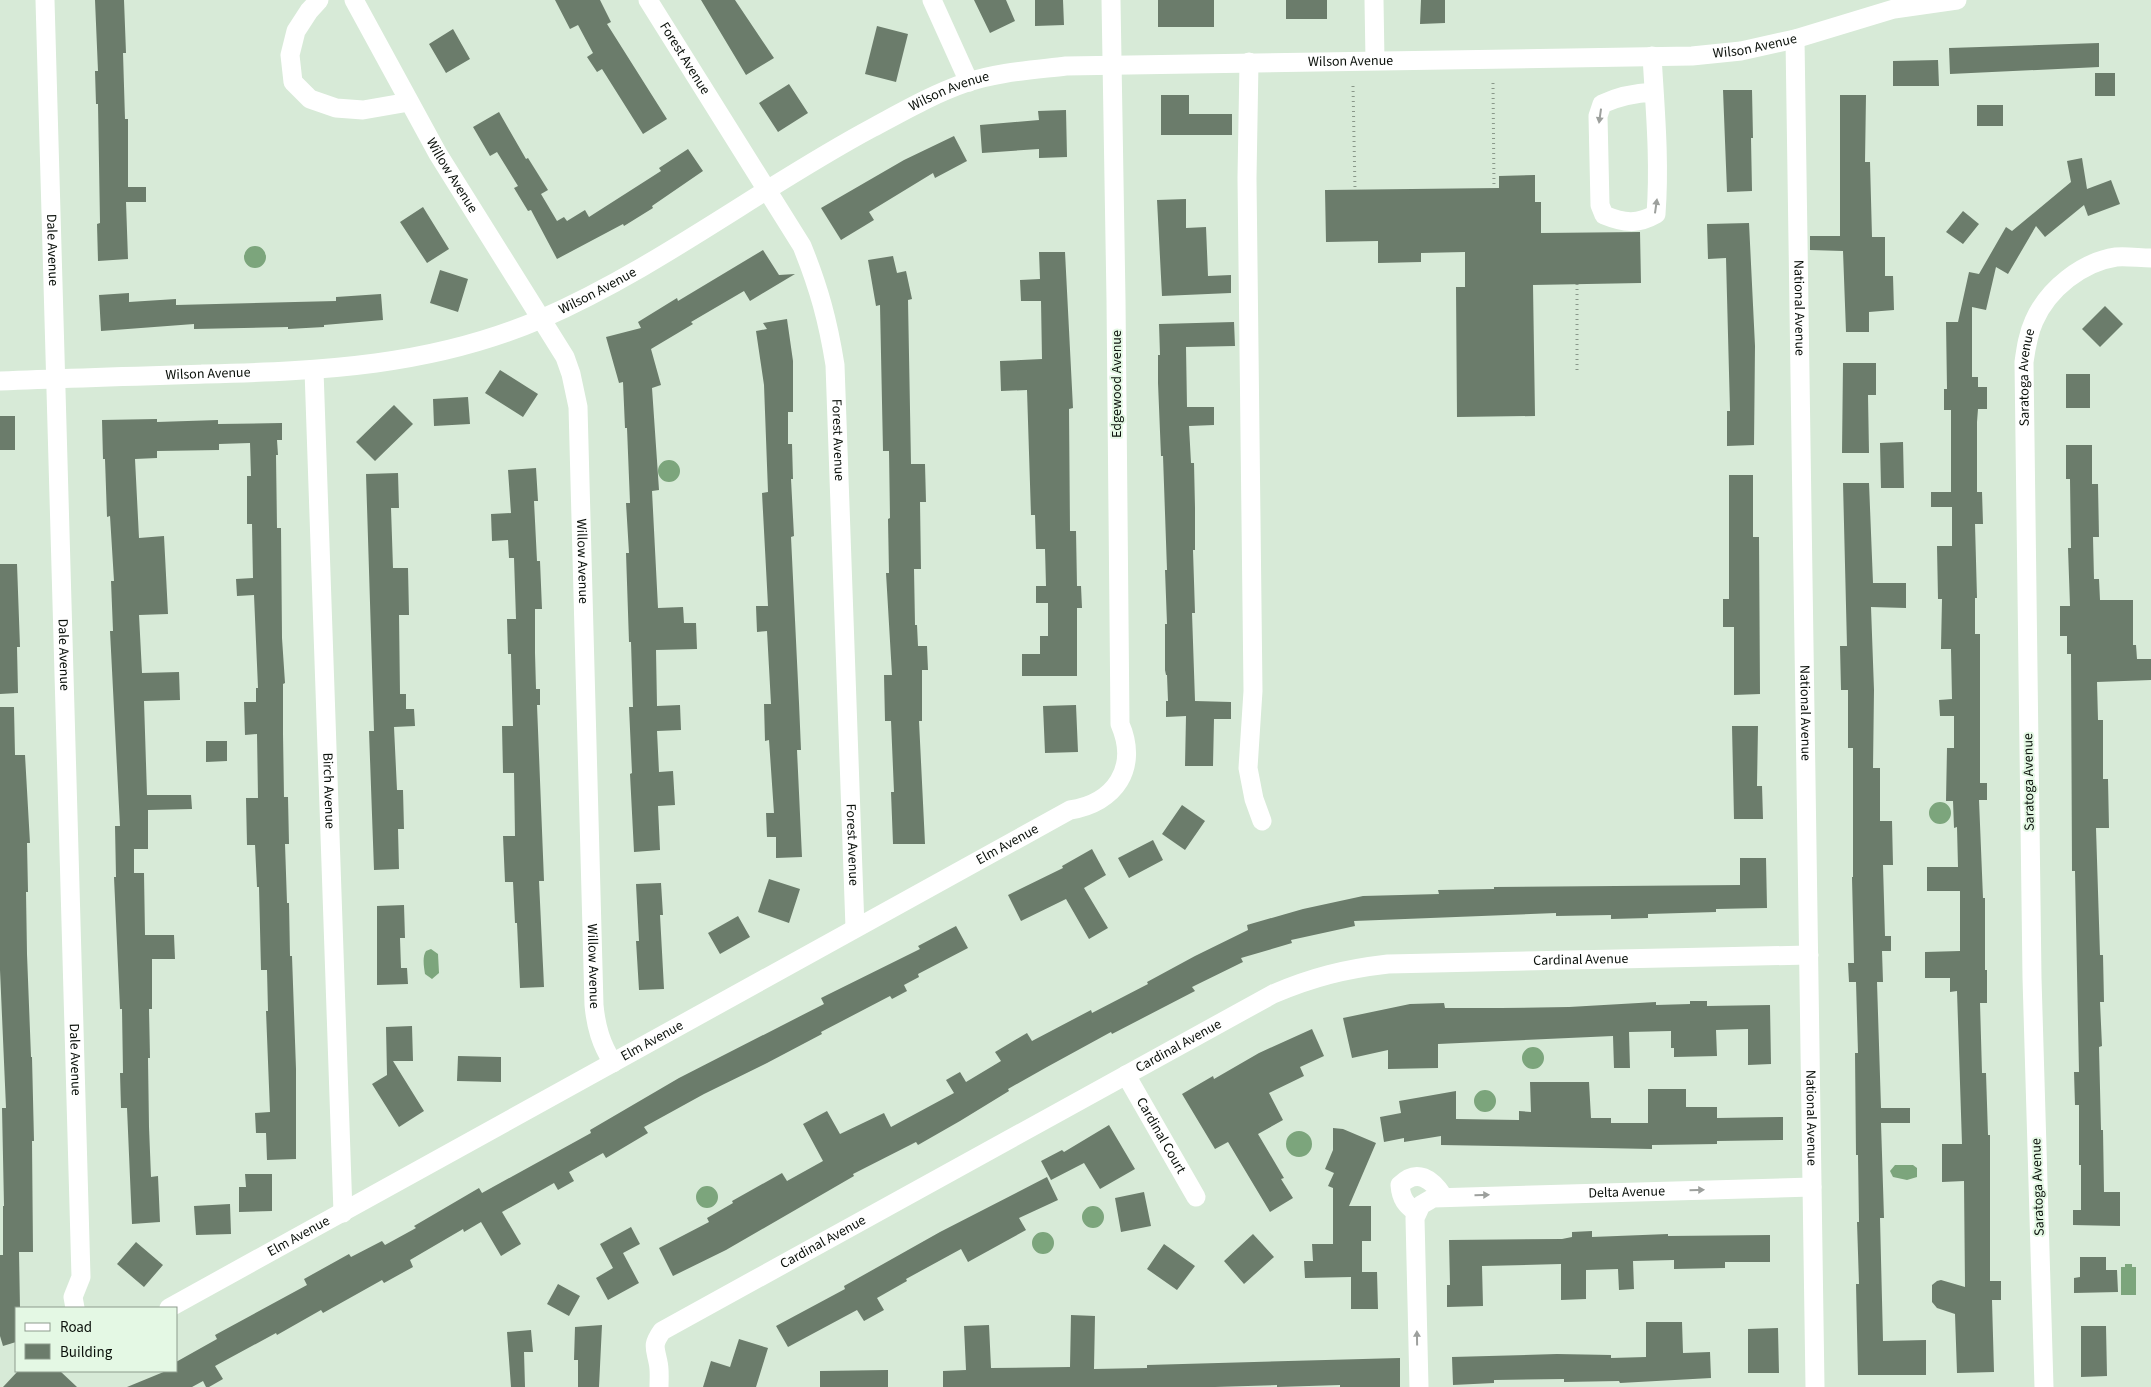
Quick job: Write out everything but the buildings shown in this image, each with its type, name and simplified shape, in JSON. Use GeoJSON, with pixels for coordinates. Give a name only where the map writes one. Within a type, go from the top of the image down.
{"type":"FeatureCollection","features":[{"type":"Feature","properties":{"kind":"street","name":"Dale Avenue"},"geometry":{"type":"LineString","coordinates":[[46,0],[81,1276],[73,1297],[75,1307]]}},
{"type":"Feature","properties":{"kind":"street"},"geometry":{"type":"LineString","coordinates":[[319,0],[296,31],[290,55],[293,82],[310,99],[336,108],[363,110],[409,102]]}},
{"type":"Feature","properties":{"kind":"street","name":"Willow Avenue"},"geometry":{"type":"LineString","coordinates":[[354,0],[438,154],[565,357],[571,374],[578,407],[594,1005],[602,1045],[613,1063]]}},
{"type":"Feature","properties":{"kind":"street","name":"Forest Avenue"},"geometry":{"type":"LineString","coordinates":[[648,0],[802,246],[818,286],[829,328],[835,365],[855,928]]}},
{"type":"Feature","properties":{"kind":"street"},"geometry":{"type":"LineString","coordinates":[[932,0],[969,82]]}},
{"type":"Feature","properties":{"kind":"street","name":"Edgewood Avenue"},"geometry":{"type":"LineString","coordinates":[[1111,0],[1120,724],[1127,751],[1125,766]]}},
{"type":"Feature","properties":{"kind":"street"},"geometry":{"type":"LineString","coordinates":[[1374,0],[1375,60]]}},
{"type":"Feature","properties":{"kind":"street","name":"Wilson Avenue"},"geometry":{"type":"LineString","coordinates":[[0,381],[314,370],[364,366],[417,357],[469,345],[542,319],[615,282],[840,145],[905,111],[969,82],[1015,72],[1066,66],[1692,56],[1741,51],[1795,38],[1894,9],[1956,0]]}},
{"type":"Feature","properties":{"kind":"street","name":"National Avenue"},"geometry":{"type":"LineString","coordinates":[[1795,38],[1815,1387]]}},
{"type":"Feature","properties":{"kind":"street"},"geometry":{"type":"LineString","coordinates":[[1652,56],[1654,92],[1658,185],[1656,214],[1644,221],[1620,221],[1604,214],[1600,205],[1598,116],[1602,104],[1615,98],[1654,92]]}},
{"type":"Feature","properties":{"kind":"street"},"geometry":{"type":"LineString","coordinates":[[1249,62],[1247,178],[1253,691],[1248,768],[1254,799],[1262,821]]}},
{"type":"Feature","properties":{"kind":"street","name":"Saratoga Avenue"},"geometry":{"type":"LineString","coordinates":[[2044,1387],[2032,978],[2024,362],[2027,340],[2034,320],[2048,297],[2063,282],[2081,270],[2116,257],[2151,258]]}},
{"type":"Feature","properties":{"kind":"street","name":"Birch Avenue"},"geometry":{"type":"LineString","coordinates":[[314,370],[343,1213]]}},
{"type":"Feature","properties":{"kind":"street","name":"Elm Avenue"},"geometry":{"type":"LineString","coordinates":[[171,1307],[1070,810],[1087,808],[1103,800],[1115,789],[1125,766]]}},
{"type":"Feature","properties":{"kind":"street","name":"Cardinal Avenue"},"geometry":{"type":"LineString","coordinates":[[659,1387],[658,1361],[654,1351],[656,1340],[662,1331],[1273,994],[1310,979],[1348,969],[1388,964],[1809,954]]}},
{"type":"Feature","properties":{"kind":"street","name":"Cardinal Court"},"geometry":{"type":"LineString","coordinates":[[1126,1075],[1196,1197]]}},
{"type":"Feature","properties":{"kind":"street"},"geometry":{"type":"LineString","coordinates":[[1418,1387],[1415,1230],[1417,1213],[1408,1206],[1401,1196],[1400,1185],[1408,1177],[1418,1176],[1436,1184],[1443,1196]]}},
{"type":"Feature","properties":{"kind":"street","name":"Delta Avenue"},"geometry":{"type":"LineString","coordinates":[[1417,1213],[1421,1205],[1432,1198],[1443,1196],[1812,1187]]}},
{"type":"Feature","properties":{"kind":"path"},"geometry":{"type":"LineString","coordinates":[[1494,83],[1494,188]]}},
{"type":"Feature","properties":{"kind":"path"},"geometry":{"type":"LineString","coordinates":[[1353,86],[1356,190]]}},
{"type":"Feature","properties":{"kind":"path"},"geometry":{"type":"LineString","coordinates":[[1577,284],[1577,374]]}},
{"type":"Feature","properties":{"kind":"shaded area"},"geometry":{"type":"Polygon","coordinates":[[[255,246],[263,249],[266,257],[263,265],[255,268],[247,265],[244,257],[247,249],[255,246]]]}},
{"type":"Feature","properties":{"kind":"shaded area"},"geometry":{"type":"Polygon","coordinates":[[[669,460],[677,463],[680,471],[677,479],[669,482],[661,479],[658,471],[661,463],[669,460]]]}},
{"type":"Feature","properties":{"kind":"shaded area"},"geometry":{"type":"Polygon","coordinates":[[[1936,802],[1944,802],[1951,809],[1951,817],[1944,824],[1936,824],[1929,817],[1929,809],[1936,802]]]}},
{"type":"Feature","properties":{"kind":"shaded area"},"geometry":{"type":"Polygon","coordinates":[[[431,949],[438,954],[439,973],[432,979],[425,974],[424,962],[426,951],[431,949]]]}},
{"type":"Feature","properties":{"kind":"shaded area"},"geometry":{"type":"Polygon","coordinates":[[[1529,1047],[1537,1047],[1544,1054],[1544,1062],[1537,1069],[1529,1069],[1522,1062],[1522,1054],[1529,1047]]]}},
{"type":"Feature","properties":{"kind":"shaded area"},"geometry":{"type":"Polygon","coordinates":[[[1485,1090],[1495,1097],[1496,1101],[1489,1111],[1485,1112],[1475,1105],[1474,1101],[1481,1091],[1485,1090]]]}},
{"type":"Feature","properties":{"kind":"shaded area"},"geometry":{"type":"Polygon","coordinates":[[[1299,1131],[1308,1135],[1312,1144],[1308,1153],[1299,1157],[1290,1153],[1286,1144],[1290,1135],[1299,1131]]]}},
{"type":"Feature","properties":{"kind":"shaded area"},"geometry":{"type":"Polygon","coordinates":[[[1895,1165],[1913,1165],[1917,1168],[1917,1177],[1907,1180],[1893,1177],[1890,1171],[1895,1165]]]}},
{"type":"Feature","properties":{"kind":"shaded area"},"geometry":{"type":"Polygon","coordinates":[[[707,1186],[715,1189],[718,1197],[715,1205],[707,1208],[699,1205],[696,1197],[699,1189],[707,1186]]]}},
{"type":"Feature","properties":{"kind":"shaded area"},"geometry":{"type":"Polygon","coordinates":[[[1093,1206],[1101,1209],[1104,1217],[1101,1225],[1093,1228],[1085,1225],[1082,1217],[1085,1209],[1093,1206]]]}},
{"type":"Feature","properties":{"kind":"shaded area"},"geometry":{"type":"Polygon","coordinates":[[[1043,1232],[1053,1239],[1054,1243],[1047,1253],[1043,1254],[1033,1247],[1032,1243],[1039,1233],[1043,1232]]]}},
{"type":"Feature","properties":{"kind":"shaded area"},"geometry":{"type":"Polygon","coordinates":[[[2125,1264],[2132,1264],[2132,1267],[2136,1267],[2136,1295],[2121,1295],[2121,1267],[2125,1267],[2125,1264]]]}}]}
